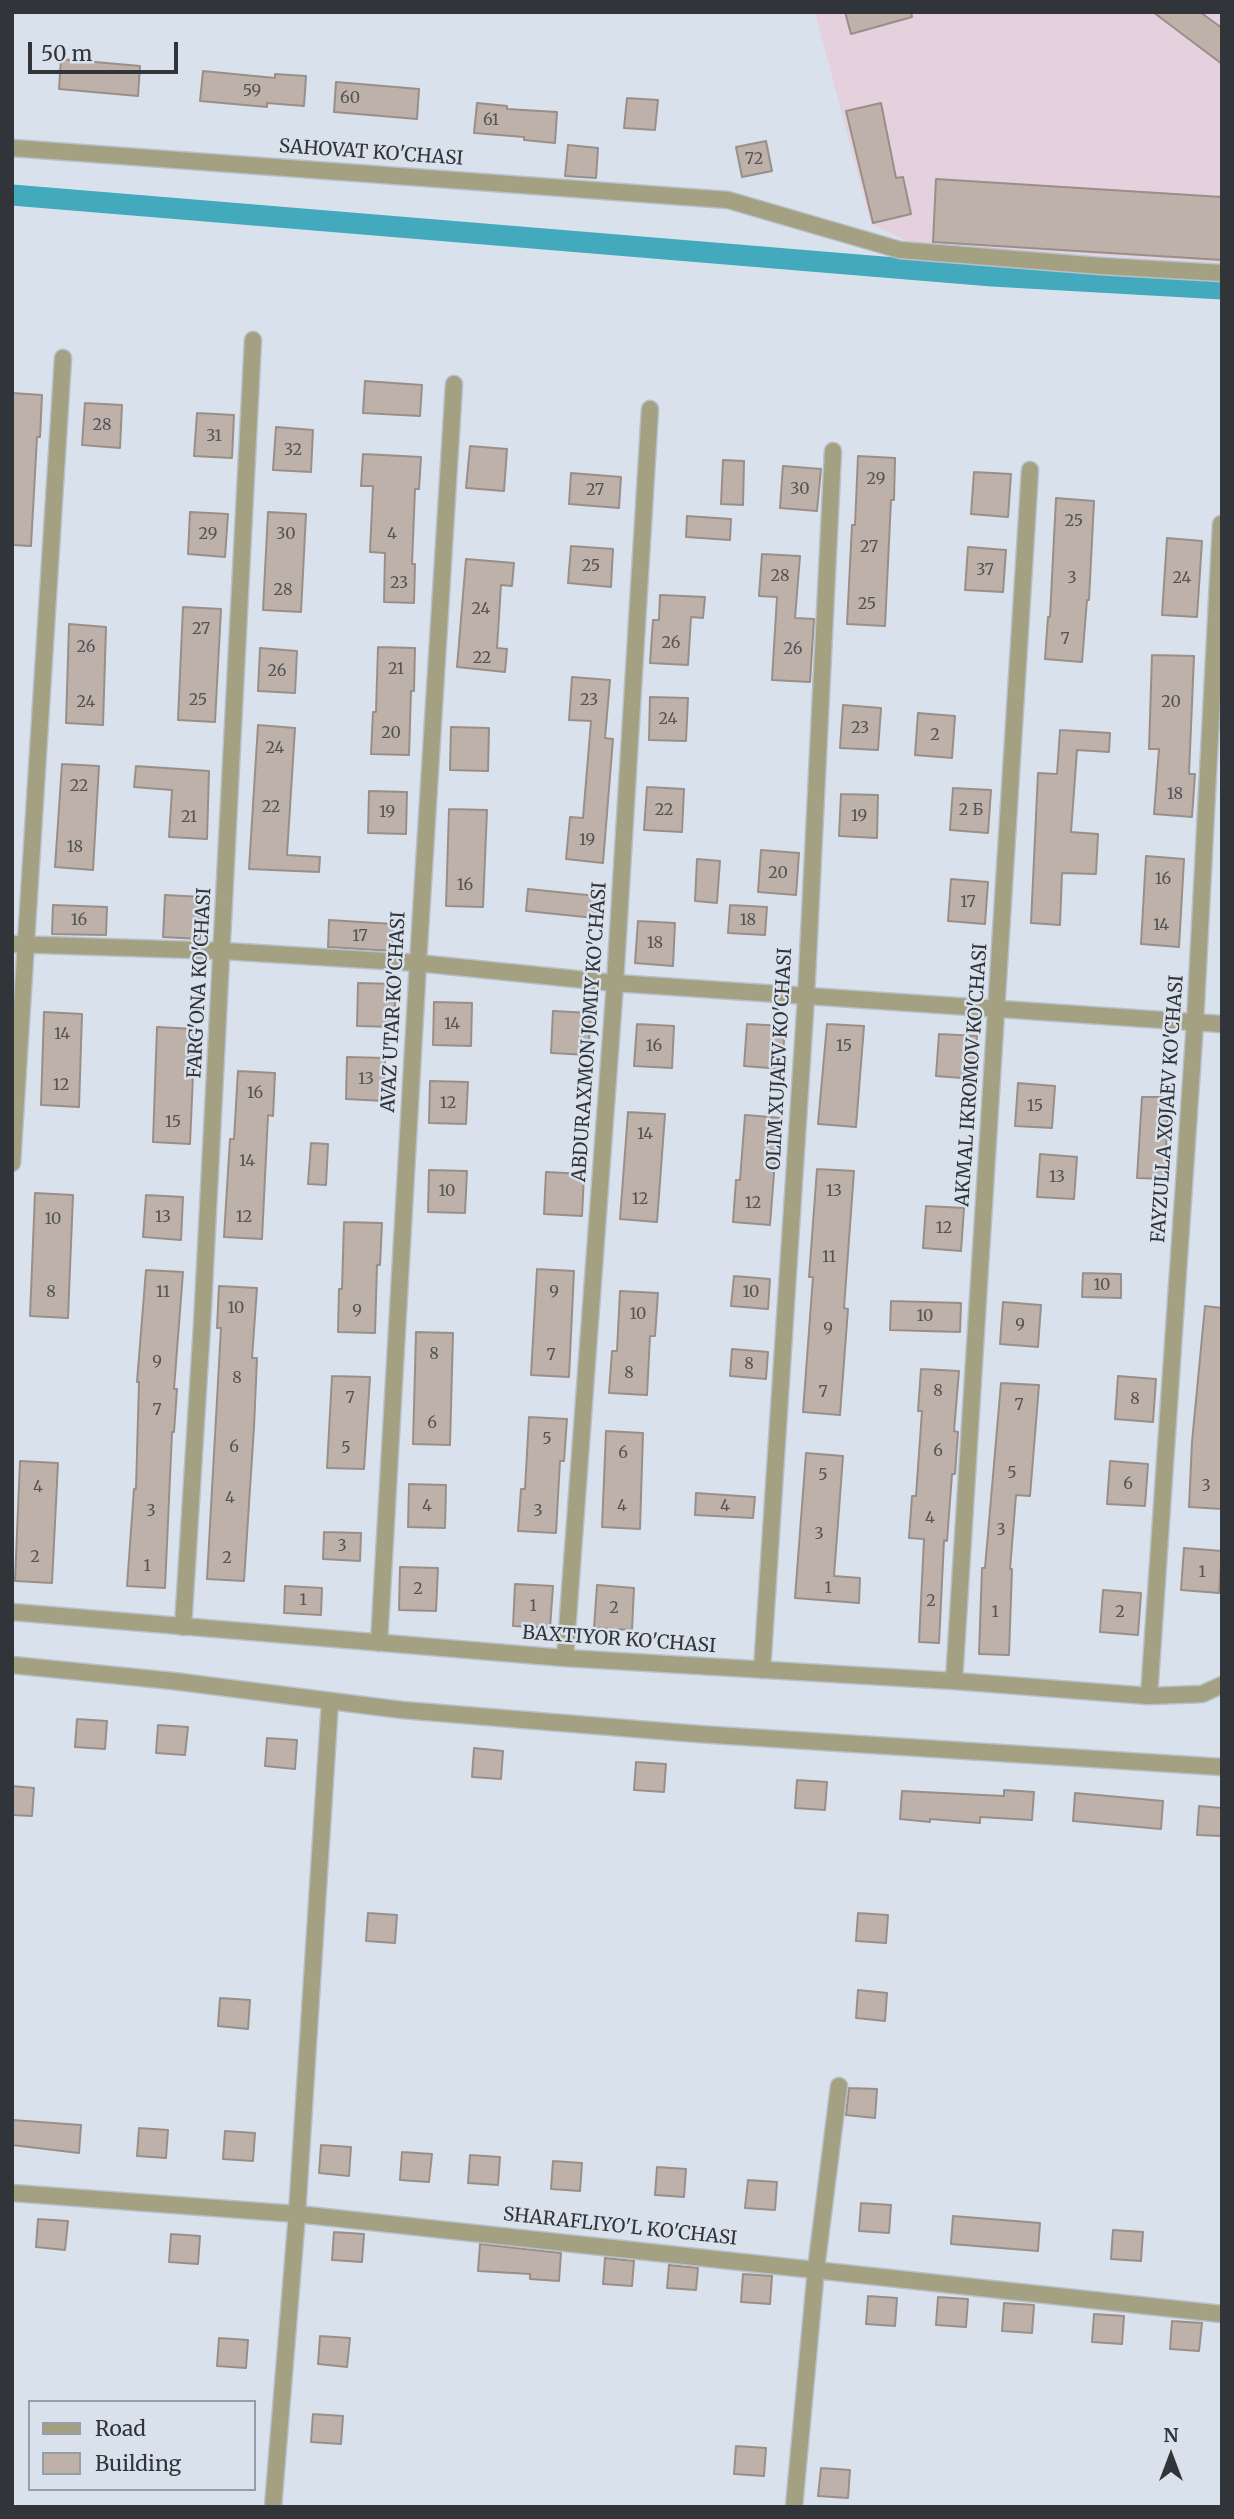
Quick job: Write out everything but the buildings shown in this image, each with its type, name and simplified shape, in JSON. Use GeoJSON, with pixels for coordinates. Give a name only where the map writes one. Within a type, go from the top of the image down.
{"type":"FeatureCollection","features":[{"type":"Feature","properties":{"kind":"street","name":"SAHOVAT KO'CHASI"},"geometry":{"type":"LineString","coordinates":[[12,148],[727,200],[901,250],[1222,273]]}},
{"type":"Feature","properties":{"kind":"street","name":"FARG'ONA KO'CHASI"},"geometry":{"type":"LineString","coordinates":[[183,1627],[223,951],[253,340]]}},
{"type":"Feature","properties":{"kind":"street"},"geometry":{"type":"LineString","coordinates":[[12,1163],[18,944],[64,358]]}},
{"type":"Feature","properties":{"kind":"street","name":"AVAZ UTAR KO'CHASI"},"geometry":{"type":"LineString","coordinates":[[379,1643],[454,384]]}},
{"type":"Feature","properties":{"kind":"street","name":"ABDURAXMON JOMIY KO'CHASI"},"geometry":{"type":"LineString","coordinates":[[565,1658],[615,984],[650,409]]}},
{"type":"Feature","properties":{"kind":"street","name":"OLIM XUJAEV KO'CHASI"},"geometry":{"type":"LineString","coordinates":[[762,1670],[806,996],[833,451]]}},
{"type":"Feature","properties":{"kind":"street","name":"AKMAL IKROMOV KO'CHASI"},"geometry":{"type":"LineString","coordinates":[[954,1681],[1030,470]]}},
{"type":"Feature","properties":{"kind":"street","name":"FAYZULLA XOJAEV KO'CHASI"},"geometry":{"type":"LineString","coordinates":[[1149,1696],[1195,1023],[1221,524]]}},
{"type":"Feature","properties":{"kind":"street"},"geometry":{"type":"LineString","coordinates":[[18,944],[223,951],[418,963],[615,984],[1222,1024]]}},
{"type":"Feature","properties":{"kind":"street","name":"BAXTIYOR KO'CHASI"},"geometry":{"type":"LineString","coordinates":[[12,1612],[565,1658],[954,1681],[1149,1696],[1202,1694],[1222,1685]]}},
{"type":"Feature","properties":{"kind":"street"},"geometry":{"type":"LineString","coordinates":[[12,1665],[402,1710],[698,1734],[1222,1767]]}},
{"type":"Feature","properties":{"kind":"street"},"geometry":{"type":"LineString","coordinates":[[273,2507],[297,2214],[330,1701]]}},
{"type":"Feature","properties":{"kind":"street"},"geometry":{"type":"LineString","coordinates":[[794,2507],[816,2269],[839,2086]]}},
{"type":"Feature","properties":{"kind":"street","name":"SHARAFLIYO'L KO'CHASI"},"geometry":{"type":"LineString","coordinates":[[12,2193],[297,2214],[1222,2314]]}},
{"type":"Feature","properties":{"kind":"shaded area"},"geometry":{"type":"Polygon","coordinates":[[[815,12],[1222,12],[1222,263],[914,244],[871,224],[815,12]]]}},
{"type":"Feature","properties":{"kind":"waterway"},"geometry":{"type":"LineString","coordinates":[[12,195],[992,276],[1222,289]]}}]}
